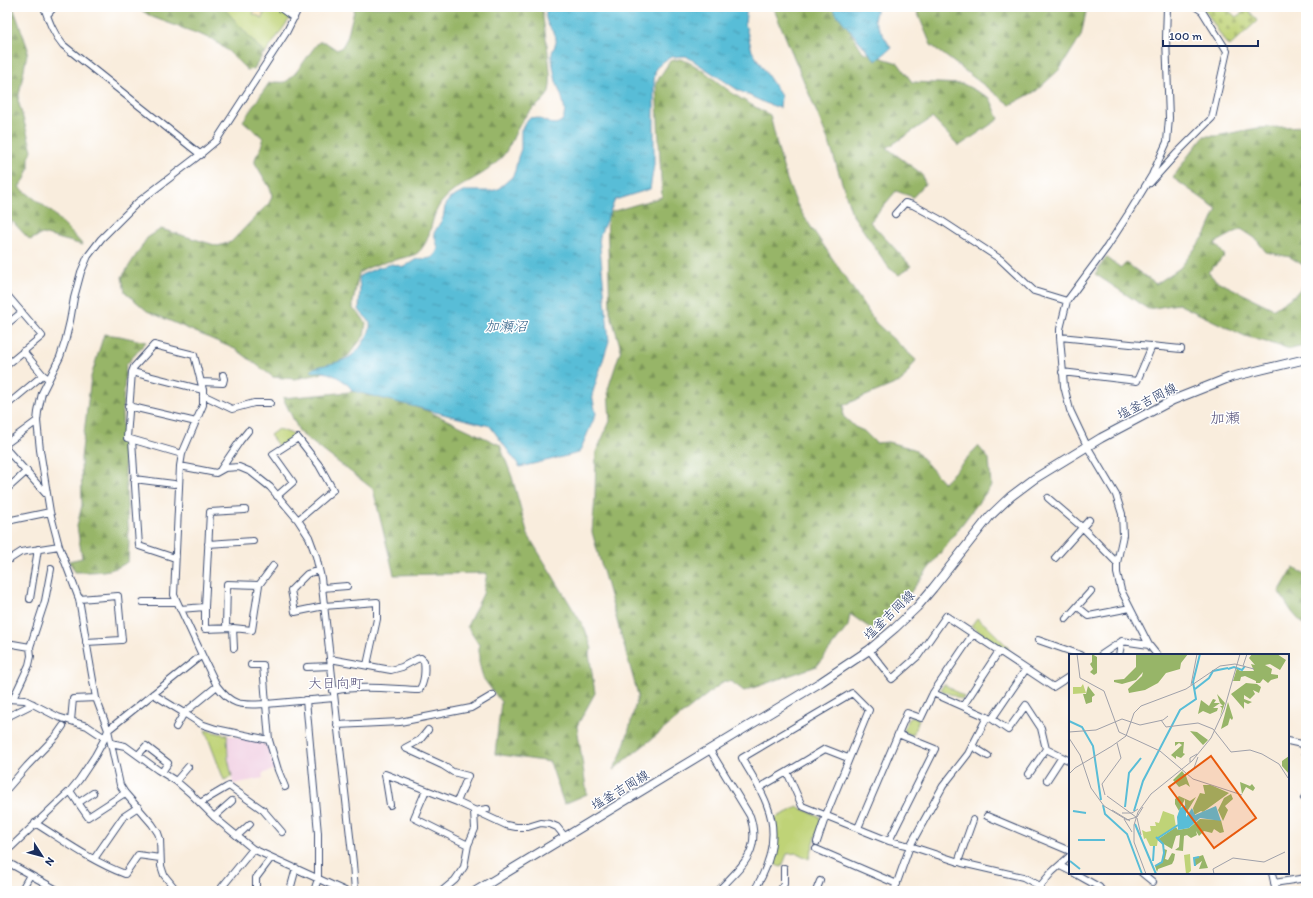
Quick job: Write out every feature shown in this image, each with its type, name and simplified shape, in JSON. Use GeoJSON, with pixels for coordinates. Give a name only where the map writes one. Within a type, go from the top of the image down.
{"type":"FeatureCollection","features":[{"type":"Feature","properties":{"kind":"main road","name":"塩釜吉岡線"},"geometry":{"type":"LineString","coordinates":[[476,891],[566,838],[821,682],[869,650],[895,628],[917,606],[999,507],[1034,479],[1087,446],[1173,400],[1230,377],[1306,359]]}},
{"type":"Feature","properties":{"kind":"street"},"geometry":{"type":"LineString","coordinates":[[44,7],[49,24],[56,37],[63,45],[200,155]]}},
{"type":"Feature","properties":{"kind":"street"},"geometry":{"type":"LineString","coordinates":[[47,15],[54,7]]}},
{"type":"Feature","properties":{"kind":"street"},"geometry":{"type":"LineString","coordinates":[[279,7],[294,18]]}},
{"type":"Feature","properties":{"kind":"street"},"geometry":{"type":"LineString","coordinates":[[177,891],[164,875],[160,858],[160,839],[158,833],[120,785],[108,730],[96,698],[79,599],[59,546],[50,512],[46,494],[36,421],[42,393],[60,357],[65,342],[74,298],[81,272],[88,256],[102,239],[137,203],[211,147],[220,136],[300,7]]}},
{"type":"Feature","properties":{"kind":"street"},"geometry":{"type":"LineString","coordinates":[[1156,654],[1149,645],[1122,590],[1117,573],[1117,563],[1123,535],[1122,514],[1116,495],[1087,446],[1070,410],[1062,372],[1060,329],[1067,301],[1107,247],[1141,193],[1160,160],[1167,142],[1169,118],[1166,38],[1167,7]]}},
{"type":"Feature","properties":{"kind":"street"},"geometry":{"type":"LineString","coordinates":[[1141,193],[1177,153],[1192,140],[1212,118],[1227,51],[1202,11],[1196,7]]}},
{"type":"Feature","properties":{"kind":"street"},"geometry":{"type":"LineString","coordinates":[[895,214],[905,203],[913,205],[939,219],[1000,259],[1034,291],[1067,301]]}},
{"type":"Feature","properties":{"kind":"street"},"geometry":{"type":"LineString","coordinates":[[7,295],[42,336],[7,365]]}},
{"type":"Feature","properties":{"kind":"street"},"geometry":{"type":"LineString","coordinates":[[7,324],[22,312]]}},
{"type":"Feature","properties":{"kind":"street"},"geometry":{"type":"LineString","coordinates":[[1060,337],[1181,349]]}},
{"type":"Feature","properties":{"kind":"street"},"geometry":{"type":"LineString","coordinates":[[182,454],[127,438],[128,406],[132,372],[134,367],[154,345],[194,355],[202,382],[203,405],[182,454],[180,466],[174,595],[217,686],[224,696],[242,705],[334,698]]}},
{"type":"Feature","properties":{"kind":"street"},"geometry":{"type":"LineString","coordinates":[[1062,372],[1137,381],[1152,346]]}},
{"type":"Feature","properties":{"kind":"street"},"geometry":{"type":"LineString","coordinates":[[23,352],[43,374],[49,378]]}},
{"type":"Feature","properties":{"kind":"street"},"geometry":{"type":"LineString","coordinates":[[132,372],[203,393],[232,409],[254,403],[270,403]]}},
{"type":"Feature","properties":{"kind":"street"},"geometry":{"type":"LineString","coordinates":[[7,405],[43,374]]}},
{"type":"Feature","properties":{"kind":"street"},"geometry":{"type":"LineString","coordinates":[[202,382],[223,383],[223,375]]}},
{"type":"Feature","properties":{"kind":"street"},"geometry":{"type":"LineString","coordinates":[[128,406],[196,422]]}},
{"type":"Feature","properties":{"kind":"street"},"geometry":{"type":"LineString","coordinates":[[7,443],[36,421]]}},
{"type":"Feature","properties":{"kind":"street"},"geometry":{"type":"LineString","coordinates":[[180,466],[216,473],[221,469],[248,431]]}},
{"type":"Feature","properties":{"kind":"street"},"geometry":{"type":"LineString","coordinates":[[277,496],[293,482],[273,454],[298,438],[319,465],[333,490],[298,520]]}},
{"type":"Feature","properties":{"kind":"street"},"geometry":{"type":"LineString","coordinates":[[132,440],[139,546],[175,558]]}},
{"type":"Feature","properties":{"kind":"street"},"geometry":{"type":"LineString","coordinates":[[7,450],[28,471],[46,494]]}},
{"type":"Feature","properties":{"kind":"street"},"geometry":{"type":"LineString","coordinates":[[221,469],[239,467],[250,472],[270,487],[298,520],[309,537],[319,570],[322,588],[355,891]]}},
{"type":"Feature","properties":{"kind":"street"},"geometry":{"type":"LineString","coordinates":[[7,489],[28,471]]}},
{"type":"Feature","properties":{"kind":"street"},"geometry":{"type":"LineString","coordinates":[[134,479],[174,484]]}},
{"type":"Feature","properties":{"kind":"street"},"geometry":{"type":"LineString","coordinates":[[1048,498],[1083,528],[1117,563]]}},
{"type":"Feature","properties":{"kind":"street"},"geometry":{"type":"LineString","coordinates":[[245,510],[210,512],[205,629],[230,628],[252,630],[259,585],[273,566]]}},
{"type":"Feature","properties":{"kind":"street"},"geometry":{"type":"LineString","coordinates":[[7,521],[50,512]]}},
{"type":"Feature","properties":{"kind":"street"},"geometry":{"type":"LineString","coordinates":[[1056,558],[1089,520]]}},
{"type":"Feature","properties":{"kind":"street"},"geometry":{"type":"LineString","coordinates":[[208,544],[253,541]]}},
{"type":"Feature","properties":{"kind":"street"},"geometry":{"type":"LineString","coordinates":[[7,561],[21,552],[59,546]]}},
{"type":"Feature","properties":{"kind":"street"},"geometry":{"type":"LineString","coordinates":[[30,599],[38,550]]}},
{"type":"Feature","properties":{"kind":"street"},"geometry":{"type":"LineString","coordinates":[[51,569],[45,601],[30,647],[31,656],[29,665],[10,699],[25,700],[58,717],[87,726],[105,738]]}},
{"type":"Feature","properties":{"kind":"street"},"geometry":{"type":"LineString","coordinates":[[319,570],[307,574],[291,590],[295,612],[324,606],[377,602],[377,619],[367,665]]}},
{"type":"Feature","properties":{"kind":"street"},"geometry":{"type":"LineString","coordinates":[[234,648],[230,628],[227,584],[259,585]]}},
{"type":"Feature","properties":{"kind":"street"},"geometry":{"type":"LineString","coordinates":[[322,588],[347,586]]}},
{"type":"Feature","properties":{"kind":"street"},"geometry":{"type":"LineString","coordinates":[[1066,619],[1091,591]]}},
{"type":"Feature","properties":{"kind":"street"},"geometry":{"type":"LineString","coordinates":[[79,599],[118,596],[122,640],[86,642]]}},
{"type":"Feature","properties":{"kind":"street"},"geometry":{"type":"LineString","coordinates":[[143,602],[176,602]]}},
{"type":"Feature","properties":{"kind":"street"},"geometry":{"type":"LineString","coordinates":[[180,609],[205,607]]}},
{"type":"Feature","properties":{"kind":"street"},"geometry":{"type":"LineString","coordinates":[[1078,607],[1089,616],[1130,608]]}},
{"type":"Feature","properties":{"kind":"street"},"geometry":{"type":"LineString","coordinates":[[869,650],[892,679],[918,656],[946,616],[1053,687],[1069,677]]}},
{"type":"Feature","properties":{"kind":"street"},"geometry":{"type":"LineString","coordinates":[[858,828],[907,713],[921,718],[933,693],[973,634]]}},
{"type":"Feature","properties":{"kind":"street"},"geometry":{"type":"LineString","coordinates":[[1038,640],[1049,640],[1079,654]]}},
{"type":"Feature","properties":{"kind":"street"},"geometry":{"type":"LineString","coordinates":[[1102,654],[1122,641],[1149,645]]}},
{"type":"Feature","properties":{"kind":"street"},"geometry":{"type":"LineString","coordinates":[[1119,654],[1122,641]]}},
{"type":"Feature","properties":{"kind":"street"},"geometry":{"type":"LineString","coordinates":[[7,643],[30,647]]}},
{"type":"Feature","properties":{"kind":"street"},"geometry":{"type":"LineString","coordinates":[[963,706],[999,651]]}},
{"type":"Feature","properties":{"kind":"street"},"geometry":{"type":"LineString","coordinates":[[7,851],[70,791],[79,780],[105,738],[108,730],[202,655]]}},
{"type":"Feature","properties":{"kind":"street"},"geometry":{"type":"LineString","coordinates":[[307,667],[330,662],[367,665],[391,670],[402,667],[417,659],[421,658],[424,661],[422,685],[420,690],[351,687],[333,691]]}},
{"type":"Feature","properties":{"kind":"street"},"geometry":{"type":"LineString","coordinates":[[251,665],[263,665],[269,740],[285,787]]}},
{"type":"Feature","properties":{"kind":"street"},"geometry":{"type":"LineString","coordinates":[[894,891],[910,846],[943,786],[968,754],[990,718],[1026,669]]}},
{"type":"Feature","properties":{"kind":"street"},"geometry":{"type":"LineString","coordinates":[[176,727],[184,713],[217,686]]}},
{"type":"Feature","properties":{"kind":"street"},"geometry":{"type":"LineString","coordinates":[[754,891],[768,863],[771,851],[772,828],[771,817],[767,805],[742,758],[852,693],[869,710],[848,758],[817,842]]}},
{"type":"Feature","properties":{"kind":"street"},"geometry":{"type":"LineString","coordinates":[[933,693],[990,718],[1008,730],[1026,705],[1041,728],[1046,749],[1029,774]]}},
{"type":"Feature","properties":{"kind":"street"},"geometry":{"type":"LineString","coordinates":[[153,694],[201,724],[216,730],[269,740]]}},
{"type":"Feature","properties":{"kind":"street"},"geometry":{"type":"LineString","coordinates":[[337,725],[393,723],[471,708],[493,695]]}},
{"type":"Feature","properties":{"kind":"street"},"geometry":{"type":"LineString","coordinates":[[71,721],[73,699],[96,698]]}},
{"type":"Feature","properties":{"kind":"street"},"geometry":{"type":"LineString","coordinates":[[306,700],[318,833],[318,879],[314,891]]}},
{"type":"Feature","properties":{"kind":"street"},"geometry":{"type":"LineString","coordinates":[[7,718],[33,704]]}},
{"type":"Feature","properties":{"kind":"street"},"geometry":{"type":"LineString","coordinates":[[7,789],[56,736],[63,726]]}},
{"type":"Feature","properties":{"kind":"street"},"geometry":{"type":"LineString","coordinates":[[428,730],[420,740],[405,748],[442,765],[453,772],[468,776],[457,802]]}},
{"type":"Feature","properties":{"kind":"street"},"geometry":{"type":"LineString","coordinates":[[889,841],[935,749],[898,734]]}},
{"type":"Feature","properties":{"kind":"street"},"geometry":{"type":"LineString","coordinates":[[1289,741],[1305,745],[1306,755]]}},
{"type":"Feature","properties":{"kind":"street"},"geometry":{"type":"LineString","coordinates":[[111,743],[125,746],[176,781],[214,817],[253,849],[345,891]]}},
{"type":"Feature","properties":{"kind":"street"},"geometry":{"type":"LineString","coordinates":[[138,755],[146,746],[168,763],[162,772]]}},
{"type":"Feature","properties":{"kind":"street"},"geometry":{"type":"LineString","coordinates":[[972,746],[988,756]]}},
{"type":"Feature","properties":{"kind":"street"},"geometry":{"type":"LineString","coordinates":[[759,788],[825,749],[848,758]]}},
{"type":"Feature","properties":{"kind":"street"},"geometry":{"type":"LineString","coordinates":[[1046,749],[1069,760]]}},
{"type":"Feature","properties":{"kind":"street"},"geometry":{"type":"LineString","coordinates":[[710,750],[750,816],[754,836],[752,849],[744,864],[718,891]]}},
{"type":"Feature","properties":{"kind":"street"},"geometry":{"type":"LineString","coordinates":[[1047,780],[1062,757]]}},
{"type":"Feature","properties":{"kind":"street"},"geometry":{"type":"LineString","coordinates":[[176,781],[188,767]]}},
{"type":"Feature","properties":{"kind":"street"},"geometry":{"type":"LineString","coordinates":[[787,772],[802,806],[889,841],[910,846],[958,862],[1022,877],[1038,889],[1052,872],[1069,857]]}},
{"type":"Feature","properties":{"kind":"street"},"geometry":{"type":"LineString","coordinates":[[390,805],[385,774],[457,802],[506,825],[528,827],[541,823],[550,824],[557,827],[566,838]]}},
{"type":"Feature","properties":{"kind":"street"},"geometry":{"type":"LineString","coordinates":[[200,803],[229,786],[263,810],[282,832]]}},
{"type":"Feature","properties":{"kind":"street"},"geometry":{"type":"LineString","coordinates":[[426,790],[414,818],[468,845]]}},
{"type":"Feature","properties":{"kind":"street"},"geometry":{"type":"LineString","coordinates":[[70,791],[88,817],[125,793]]}},
{"type":"Feature","properties":{"kind":"street"},"geometry":{"type":"LineString","coordinates":[[78,803],[93,793]]}},
{"type":"Feature","properties":{"kind":"street"},"geometry":{"type":"LineString","coordinates":[[214,817],[232,801]]}},
{"type":"Feature","properties":{"kind":"street"},"geometry":{"type":"LineString","coordinates":[[94,859],[124,817],[138,807]]}},
{"type":"Feature","properties":{"kind":"street"},"geometry":{"type":"LineString","coordinates":[[474,811],[487,809]]}},
{"type":"Feature","properties":{"kind":"street"},"geometry":{"type":"LineString","coordinates":[[442,891],[455,880],[464,868],[468,845],[475,829],[474,811]]}},
{"type":"Feature","properties":{"kind":"street"},"geometry":{"type":"LineString","coordinates":[[987,816],[1069,851]]}},
{"type":"Feature","properties":{"kind":"street"},"geometry":{"type":"LineString","coordinates":[[958,862],[973,820]]}},
{"type":"Feature","properties":{"kind":"street"},"geometry":{"type":"LineString","coordinates":[[36,823],[94,859],[125,874],[138,855],[141,847]]}},
{"type":"Feature","properties":{"kind":"street"},"geometry":{"type":"LineString","coordinates":[[237,836],[250,824]]}},
{"type":"Feature","properties":{"kind":"street"},"geometry":{"type":"LineString","coordinates":[[222,887],[253,849]]}},
{"type":"Feature","properties":{"kind":"street"},"geometry":{"type":"LineString","coordinates":[[816,849],[897,884]]}},
{"type":"Feature","properties":{"kind":"street"},"geometry":{"type":"LineString","coordinates":[[138,855],[160,858]]}},
{"type":"Feature","properties":{"kind":"street"},"geometry":{"type":"LineString","coordinates":[[256,886],[256,878],[270,858]]}},
{"type":"Feature","properties":{"kind":"street"},"geometry":{"type":"LineString","coordinates":[[7,862],[59,891]]}},
{"type":"Feature","properties":{"kind":"street"},"geometry":{"type":"LineString","coordinates":[[1060,866],[1069,870]]}},
{"type":"Feature","properties":{"kind":"street"},"geometry":{"type":"LineString","coordinates":[[290,890],[296,868]]}},
{"type":"Feature","properties":{"kind":"street"},"geometry":{"type":"LineString","coordinates":[[780,891],[784,884],[784,868]]}},
{"type":"Feature","properties":{"kind":"street"},"geometry":{"type":"LineString","coordinates":[[1076,874],[1099,887],[1102,891]]}},
{"type":"Feature","properties":{"kind":"street"},"geometry":{"type":"LineString","coordinates":[[1143,874],[1153,882]]}},
{"type":"Feature","properties":{"kind":"street"},"geometry":{"type":"LineString","coordinates":[[1272,874],[1276,891]]}},
{"type":"Feature","properties":{"kind":"street"},"geometry":{"type":"LineString","coordinates":[[21,891],[30,876]]}},
{"type":"Feature","properties":{"kind":"street"},"geometry":{"type":"LineString","coordinates":[[1274,884],[1306,878]]}},
{"type":"Feature","properties":{"kind":"street"},"geometry":{"type":"LineString","coordinates":[[167,880],[169,891]]}},
{"type":"Feature","properties":{"kind":"street"},"geometry":{"type":"LineString","coordinates":[[816,891],[820,881]]}},
{"type":"Feature","properties":{"kind":"shaded area"},"geometry":{"type":"Polygon","coordinates":[[[227,735],[252,740],[267,745],[275,769],[262,774],[263,778],[233,784],[228,758],[227,735]]]}},
{"type":"Feature","properties":{"kind":"green space"},"geometry":{"type":"Polygon","coordinates":[[[7,7],[13,7],[28,49],[18,100],[32,150],[29,158],[29,168],[25,179],[19,187],[52,212],[83,245],[42,234],[30,240],[12,221],[9,226],[7,224],[7,7]]]}},
{"type":"Feature","properties":{"kind":"green space"},"geometry":{"type":"Polygon","coordinates":[[[136,7],[236,7],[253,29],[259,40],[263,54],[254,69],[247,70],[228,51],[212,39],[152,17],[136,7]]]}},
{"type":"Feature","properties":{"kind":"green space"},"geometry":{"type":"Polygon","coordinates":[[[223,7],[256,7],[253,14],[262,18],[267,7],[295,7],[293,14],[265,54],[223,7]]]}},
{"type":"Feature","properties":{"kind":"green space"},"geometry":{"type":"Polygon","coordinates":[[[355,7],[542,7],[550,87],[545,98],[524,118],[508,148],[500,159],[482,174],[453,191],[441,203],[434,216],[428,237],[421,249],[416,254],[375,265],[359,273],[353,309],[366,323],[364,336],[348,356],[320,374],[295,379],[273,377],[237,350],[147,311],[125,292],[122,277],[147,238],[161,229],[218,246],[231,242],[269,203],[272,197],[271,190],[255,163],[256,157],[262,146],[263,138],[243,121],[269,83],[285,82],[289,80],[319,42],[325,42],[337,50],[342,47],[347,38],[355,7]]]}},
{"type":"Feature","properties":{"kind":"green space"},"geometry":{"type":"Polygon","coordinates":[[[773,7],[835,7],[863,52],[898,63],[912,82],[963,84],[990,98],[999,119],[959,146],[932,118],[887,148],[922,174],[925,184],[913,197],[896,191],[870,222],[911,266],[899,275],[889,268],[852,214],[829,142],[773,7]]]}},
{"type":"Feature","properties":{"kind":"green space"},"geometry":{"type":"Polygon","coordinates":[[[918,7],[1087,7],[1081,36],[1060,69],[1036,91],[1010,105],[931,45],[916,9],[918,7]]]}},
{"type":"Feature","properties":{"kind":"green space"},"geometry":{"type":"Polygon","coordinates":[[[1200,7],[1225,7],[1236,17],[1248,9],[1257,21],[1230,46],[1227,45],[1207,13],[1200,7]]]}},
{"type":"Feature","properties":{"kind":"green space"},"geometry":{"type":"Polygon","coordinates":[[[680,59],[701,69],[732,93],[770,115],[787,179],[791,191],[803,215],[876,323],[916,360],[902,381],[844,405],[843,416],[855,427],[864,431],[876,443],[888,442],[914,449],[944,483],[978,446],[989,459],[991,486],[907,597],[885,615],[873,630],[850,614],[848,626],[817,666],[744,691],[732,682],[724,681],[613,770],[620,757],[628,733],[638,695],[592,532],[595,498],[596,452],[610,421],[608,389],[621,349],[610,312],[607,213],[662,197],[656,83],[670,61],[680,59]]]}},
{"type":"Feature","properties":{"kind":"green space"},"geometry":{"type":"Polygon","coordinates":[[[1306,126],[1306,267],[1290,257],[1266,252],[1255,238],[1241,229],[1215,243],[1225,256],[1208,272],[1215,280],[1274,309],[1296,294],[1306,282],[1306,346],[1290,349],[1245,336],[1178,304],[1148,309],[1095,274],[1106,257],[1121,268],[1126,263],[1156,284],[1180,268],[1206,234],[1217,209],[1173,178],[1204,136],[1216,136],[1258,128],[1306,126]]]}},
{"type":"Feature","properties":{"kind":"green space"},"geometry":{"type":"Polygon","coordinates":[[[104,334],[146,342],[126,365],[122,414],[129,542],[128,561],[117,568],[110,570],[75,572],[69,561],[82,558],[77,526],[82,505],[81,458],[91,377],[104,334]]]}},
{"type":"Feature","properties":{"kind":"green space"},"geometry":{"type":"Polygon","coordinates":[[[372,390],[430,412],[500,445],[512,477],[528,535],[585,629],[592,649],[589,653],[595,693],[577,726],[587,794],[564,804],[550,762],[495,754],[501,702],[483,678],[479,662],[479,645],[467,626],[483,594],[487,573],[394,575],[373,489],[300,433],[283,398],[372,390]]]}},
{"type":"Feature","properties":{"kind":"green space"},"geometry":{"type":"Polygon","coordinates":[[[278,429],[296,435],[279,447],[270,435],[278,429]]]}},
{"type":"Feature","properties":{"kind":"green space"},"geometry":{"type":"Polygon","coordinates":[[[1293,568],[1306,574],[1306,628],[1292,612],[1279,592],[1293,568]]]}},
{"type":"Feature","properties":{"kind":"green space"},"geometry":{"type":"Polygon","coordinates":[[[977,618],[1008,647],[1007,651],[971,626],[977,618]]]}},
{"type":"Feature","properties":{"kind":"green space"},"geometry":{"type":"Polygon","coordinates":[[[944,684],[964,697],[963,699],[943,691],[941,689],[944,684]]]}},
{"type":"Feature","properties":{"kind":"green space"},"geometry":{"type":"Polygon","coordinates":[[[913,716],[919,719],[913,735],[906,733],[904,729],[908,719],[913,716]]]}},
{"type":"Feature","properties":{"kind":"green space"},"geometry":{"type":"Polygon","coordinates":[[[205,730],[227,735],[228,758],[232,777],[224,780],[205,730]]]}},
{"type":"Feature","properties":{"kind":"green space"},"geometry":{"type":"Polygon","coordinates":[[[798,807],[819,816],[821,820],[809,859],[797,853],[787,854],[782,867],[778,866],[772,862],[776,836],[775,818],[798,807]]]}},
{"type":"Feature","properties":{"kind":"sand"},"geometry":{"type":"Polygon","coordinates":[[[256,7],[267,7],[262,18],[253,14],[256,7]]]}},
{"type":"Feature","properties":{"kind":"water","name":"加瀬沼"},"geometry":{"type":"Polygon","coordinates":[[[546,7],[747,7],[745,23],[752,51],[781,96],[780,108],[765,103],[738,90],[686,56],[671,57],[656,68],[654,80],[654,165],[650,189],[615,200],[599,237],[609,341],[592,395],[596,414],[579,453],[520,467],[490,426],[353,391],[344,381],[333,375],[324,372],[311,371],[314,368],[348,358],[359,348],[367,335],[370,328],[370,323],[359,309],[359,278],[361,275],[377,268],[392,264],[404,267],[415,260],[431,258],[434,256],[438,248],[434,233],[443,218],[445,207],[449,199],[465,191],[491,191],[498,189],[512,177],[521,149],[521,130],[528,119],[536,118],[548,123],[556,124],[563,119],[563,102],[556,81],[552,58],[556,39],[546,20],[546,7]]]}},
{"type":"Feature","properties":{"kind":"water"},"geometry":{"type":"Polygon","coordinates":[[[832,7],[877,7],[874,20],[891,48],[876,61],[832,7]]]}},
{"type":"Feature","properties":{"kind":"district","name":"加瀬"},"geometry":{"type":"Point","coordinates":[1225,418]}},
{"type":"Feature","properties":{"kind":"district","name":"大日向町"},"geometry":{"type":"Point","coordinates":[336,683]}}]}
